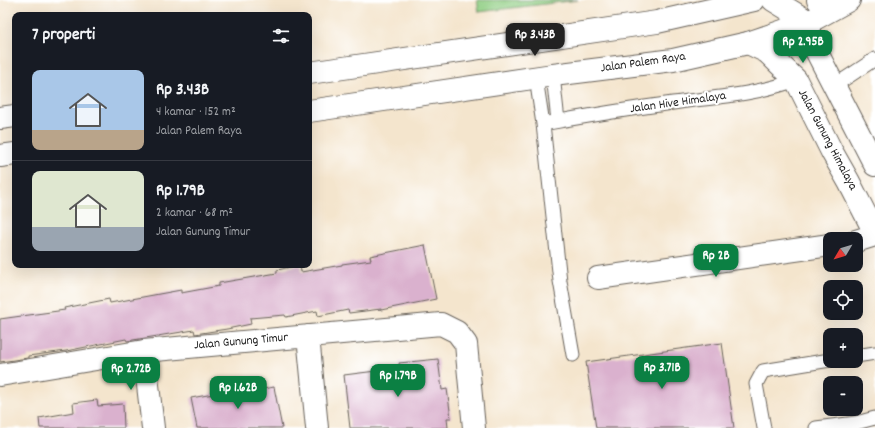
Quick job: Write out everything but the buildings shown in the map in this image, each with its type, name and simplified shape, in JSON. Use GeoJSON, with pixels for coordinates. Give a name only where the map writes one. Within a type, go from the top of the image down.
{"type":"FeatureCollection","features":[{"type":"Feature","properties":{"kind":"street"},"geometry":{"type":"LineString","coordinates":[[312,73],[657,22],[754,0]]}},
{"type":"Feature","properties":{"kind":"street"},"geometry":{"type":"LineString","coordinates":[[773,0],[808,22],[809,37],[875,165]]}},
{"type":"Feature","properties":{"kind":"street","name":"Jalan Palem Raya"},"geometry":{"type":"LineString","coordinates":[[312,111],[673,60],[748,44],[808,22],[823,5],[849,0]]}},
{"type":"Feature","properties":{"kind":"street","name":"Jalan Gunung Himalaya"},"geometry":{"type":"LineString","coordinates":[[748,44],[767,52],[796,80],[875,234]]}},
{"type":"Feature","properties":{"kind":"street"},"geometry":{"type":"LineString","coordinates":[[819,124],[846,108]]}},
{"type":"Feature","properties":{"kind":"street"},"geometry":{"type":"LineString","coordinates":[[0,118],[12,116]]}},
{"type":"Feature","properties":{"kind":"street"},"geometry":{"type":"LineString","coordinates":[[0,156],[12,154]]}},
{"type":"Feature","properties":{"kind":"street"},"geometry":{"type":"LineString","coordinates":[[863,238],[875,234]]}},
{"type":"Feature","properties":{"kind":"street"},"geometry":{"type":"LineString","coordinates":[[598,278],[823,246]]}},
{"type":"Feature","properties":{"kind":"street","name":"Jalan Gunung Timur"},"geometry":{"type":"LineString","coordinates":[[0,375],[144,351],[441,324],[458,332],[466,344],[474,428]]}},
{"type":"Feature","properties":{"kind":"street"},"geometry":{"type":"LineString","coordinates":[[308,336],[317,428]]}},
{"type":"Feature","properties":{"kind":"street"},"geometry":{"type":"LineString","coordinates":[[144,351],[153,428]]}},
{"type":"Feature","properties":{"kind":"lane"},"geometry":{"type":"LineString","coordinates":[[834,86],[875,59]]}},
{"type":"Feature","properties":{"kind":"lane"},"geometry":{"type":"LineString","coordinates":[[544,77],[558,121]]}},
{"type":"Feature","properties":{"kind":"lane"},"geometry":{"type":"LineString","coordinates":[[544,77],[543,124],[560,281],[573,355]]}},
{"type":"Feature","properties":{"kind":"lane","name":"Jalan Hive Himalaya"},"geometry":{"type":"LineString","coordinates":[[543,124],[672,103],[745,94],[774,88],[796,80]]}},
{"type":"Feature","properties":{"kind":"lane"},"geometry":{"type":"LineString","coordinates":[[863,355],[875,353]]}},
{"type":"Feature","properties":{"kind":"lane"},"geometry":{"type":"LineString","coordinates":[[764,428],[756,384],[763,371],[823,361]]}},
{"type":"Feature","properties":{"kind":"lane"},"geometry":{"type":"LineString","coordinates":[[816,428],[856,424],[875,418]]}},
{"type":"Feature","properties":{"kind":"green space"},"geometry":{"type":"Polygon","coordinates":[[[477,0],[578,0],[479,12],[477,0]]]}}]}
